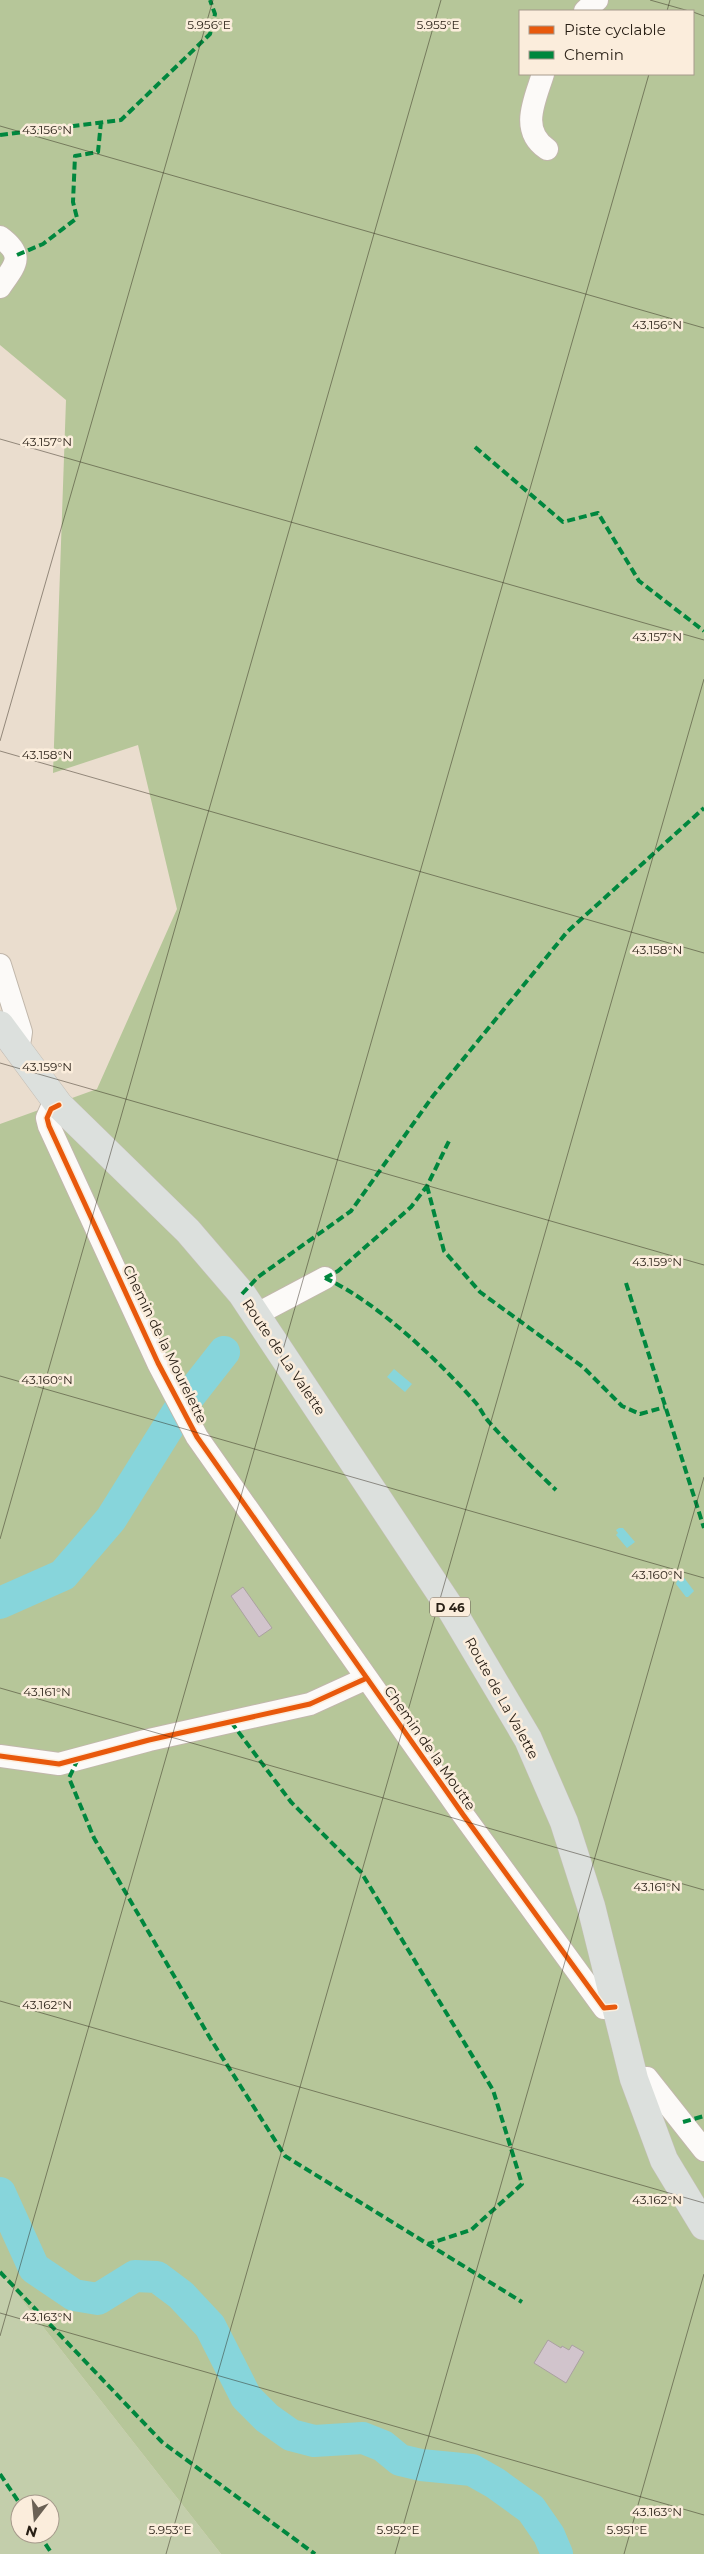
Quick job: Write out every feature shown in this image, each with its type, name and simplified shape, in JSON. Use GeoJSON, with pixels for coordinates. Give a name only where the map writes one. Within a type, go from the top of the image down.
{"type":"FeatureCollection","features":[{"type":"Feature","properties":{"kind":"main road","name":"Route de La Valette"},"geometry":{"type":"LineString","coordinates":[[6,1035],[59,1105],[188,1231],[219,1265],[257,1314],[452,1609],[528,1739],[564,1822],[591,1906],[634,2080],[664,2160],[704,2226]]}},
{"type":"Feature","properties":{"kind":"street"},"geometry":{"type":"LineString","coordinates":[[586,10],[597,0]]}},
{"type":"Feature","properties":{"kind":"street"},"geometry":{"type":"LineString","coordinates":[[543,75],[531,114],[531,128],[535,138],[547,149]]}},
{"type":"Feature","properties":{"kind":"street"},"geometry":{"type":"LineString","coordinates":[[0,237],[11,246],[17,255],[15,266],[0,287]]}},
{"type":"Feature","properties":{"kind":"street"},"geometry":{"type":"LineString","coordinates":[[0,965],[22,1032],[20,1040],[6,1035]]}},
{"type":"Feature","properties":{"kind":"street","name":"Chemin de la Mourelette"},"geometry":{"type":"LineString","coordinates":[[59,1105],[51,1109],[47,1118],[49,1126],[158,1363],[197,1438],[367,1678]]}},
{"type":"Feature","properties":{"kind":"street"},"geometry":{"type":"LineString","coordinates":[[257,1314],[325,1278]]}},
{"type":"Feature","properties":{"kind":"street","name":"Chemin de la Moutte"},"geometry":{"type":"LineString","coordinates":[[0,1756],[59,1764],[149,1740],[310,1704],[367,1678],[604,2008],[615,2007]]}},
{"type":"Feature","properties":{"kind":"street"},"geometry":{"type":"LineString","coordinates":[[634,2080],[647,2078],[704,2150]]}},
{"type":"Feature","properties":{"kind":"green space"},"geometry":{"type":"Polygon","coordinates":[[[0,0],[704,0],[704,2554],[221,2554],[0,2272],[0,1124],[97,1089],[177,909],[138,745],[53,773],[66,400],[0,345],[0,0]]]}},
{"type":"Feature","properties":{"kind":"green space"},"geometry":{"type":"Polygon","coordinates":[[[0,2272],[221,2554],[0,2554],[0,2272]]]}},
{"type":"Feature","properties":{"kind":"water"},"geometry":{"type":"Polygon","coordinates":[[[394,1369],[412,1384],[405,1392],[387,1377],[394,1369]]]}},
{"type":"Feature","properties":{"kind":"water"},"geometry":{"type":"Polygon","coordinates":[[[623,1528],[635,1542],[627,1548],[616,1535],[618,1533],[616,1530],[623,1528]]]}},
{"type":"Feature","properties":{"kind":"water"},"geometry":{"type":"Polygon","coordinates":[[[682,1575],[694,1591],[688,1597],[676,1584],[679,1576],[682,1575]]]}},
{"type":"Feature","properties":{"kind":"building"},"geometry":{"type":"Polygon","coordinates":[[[243,1587],[272,1628],[259,1637],[231,1596],[243,1587]]]}},
{"type":"Feature","properties":{"kind":"building"},"geometry":{"type":"Polygon","coordinates":[[[548,2340],[561,2348],[562,2346],[569,2350],[572,2345],[584,2352],[566,2383],[534,2363],[548,2340]]]}},
{"type":"Feature","properties":{"kind":"waterway"},"geometry":{"type":"LineString","coordinates":[[184,1403],[224,1352]]}},
{"type":"Feature","properties":{"kind":"waterway"},"geometry":{"type":"LineString","coordinates":[[0,1603],[63,1575],[111,1519],[179,1410]]}},
{"type":"Feature","properties":{"kind":"waterway"},"geometry":{"type":"LineString","coordinates":[[0,2193],[34,2268],[74,2295],[98,2299],[135,2276],[157,2277],[181,2295],[210,2326],[246,2397],[267,2418],[291,2435],[314,2441],[363,2438],[383,2446],[400,2460],[421,2465],[472,2470],[495,2483],[531,2509],[549,2535],[557,2554]]}},
{"type":"Feature","properties":{"kind":"marked path"},"geometry":{"type":"LineString","coordinates":[[0,135],[121,120],[210,34],[215,14],[210,0]]}},
{"type":"Feature","properties":{"kind":"marked path"},"geometry":{"type":"LineString","coordinates":[[17,255],[43,244],[77,218],[73,202],[75,156],[98,152],[101,122]]}},
{"type":"Feature","properties":{"kind":"marked path"},"geometry":{"type":"LineString","coordinates":[[475,447],[563,522],[598,513],[639,581],[704,631]]}},
{"type":"Feature","properties":{"kind":"marked path"},"geometry":{"type":"LineString","coordinates":[[242,1294],[258,1277],[351,1211],[433,1096],[567,932],[704,808]]}},
{"type":"Feature","properties":{"kind":"marked path"},"geometry":{"type":"LineString","coordinates":[[325,1278],[338,1271],[411,1207],[427,1186],[449,1141]]}},
{"type":"Feature","properties":{"kind":"marked path"},"geometry":{"type":"LineString","coordinates":[[427,1186],[444,1251],[480,1292],[583,1367],[622,1406],[640,1414],[665,1407]]}},
{"type":"Feature","properties":{"kind":"marked path"},"geometry":{"type":"LineString","coordinates":[[325,1278],[345,1288],[406,1333],[444,1369],[476,1403],[487,1420],[505,1440],[556,1490]]}},
{"type":"Feature","properties":{"kind":"marked path"},"geometry":{"type":"LineString","coordinates":[[626,1283],[704,1528]]}},
{"type":"Feature","properties":{"kind":"marked path"},"geometry":{"type":"LineString","coordinates":[[231,1722],[291,1802],[361,1872],[493,2090],[522,2184],[471,2230],[428,2244]]}},
{"type":"Feature","properties":{"kind":"marked path"},"geometry":{"type":"LineString","coordinates":[[78,1759],[69,1778],[94,1838],[210,2038],[285,2156],[522,2302]]}},
{"type":"Feature","properties":{"kind":"marked path"},"geometry":{"type":"LineString","coordinates":[[683,2122],[704,2116]]}},
{"type":"Feature","properties":{"kind":"marked path"},"geometry":{"type":"LineString","coordinates":[[0,2272],[162,2442],[315,2554]]}},
{"type":"Feature","properties":{"kind":"marked path"},"geometry":{"type":"LineString","coordinates":[[0,2474],[13,2494]]}},
{"type":"Feature","properties":{"kind":"marked path"},"geometry":{"type":"LineString","coordinates":[[46,2544],[52,2554]]}},
{"type":"Feature","properties":{"kind":"cycle path"},"geometry":{"type":"LineString","coordinates":[[59,1105],[51,1109],[47,1118],[49,1126],[158,1363],[197,1437],[464,1816],[604,2008],[615,2007]]}},
{"type":"Feature","properties":{"kind":"cycle path"},"geometry":{"type":"LineString","coordinates":[[0,1756],[59,1764],[149,1740],[310,1704],[367,1678]]}}]}
